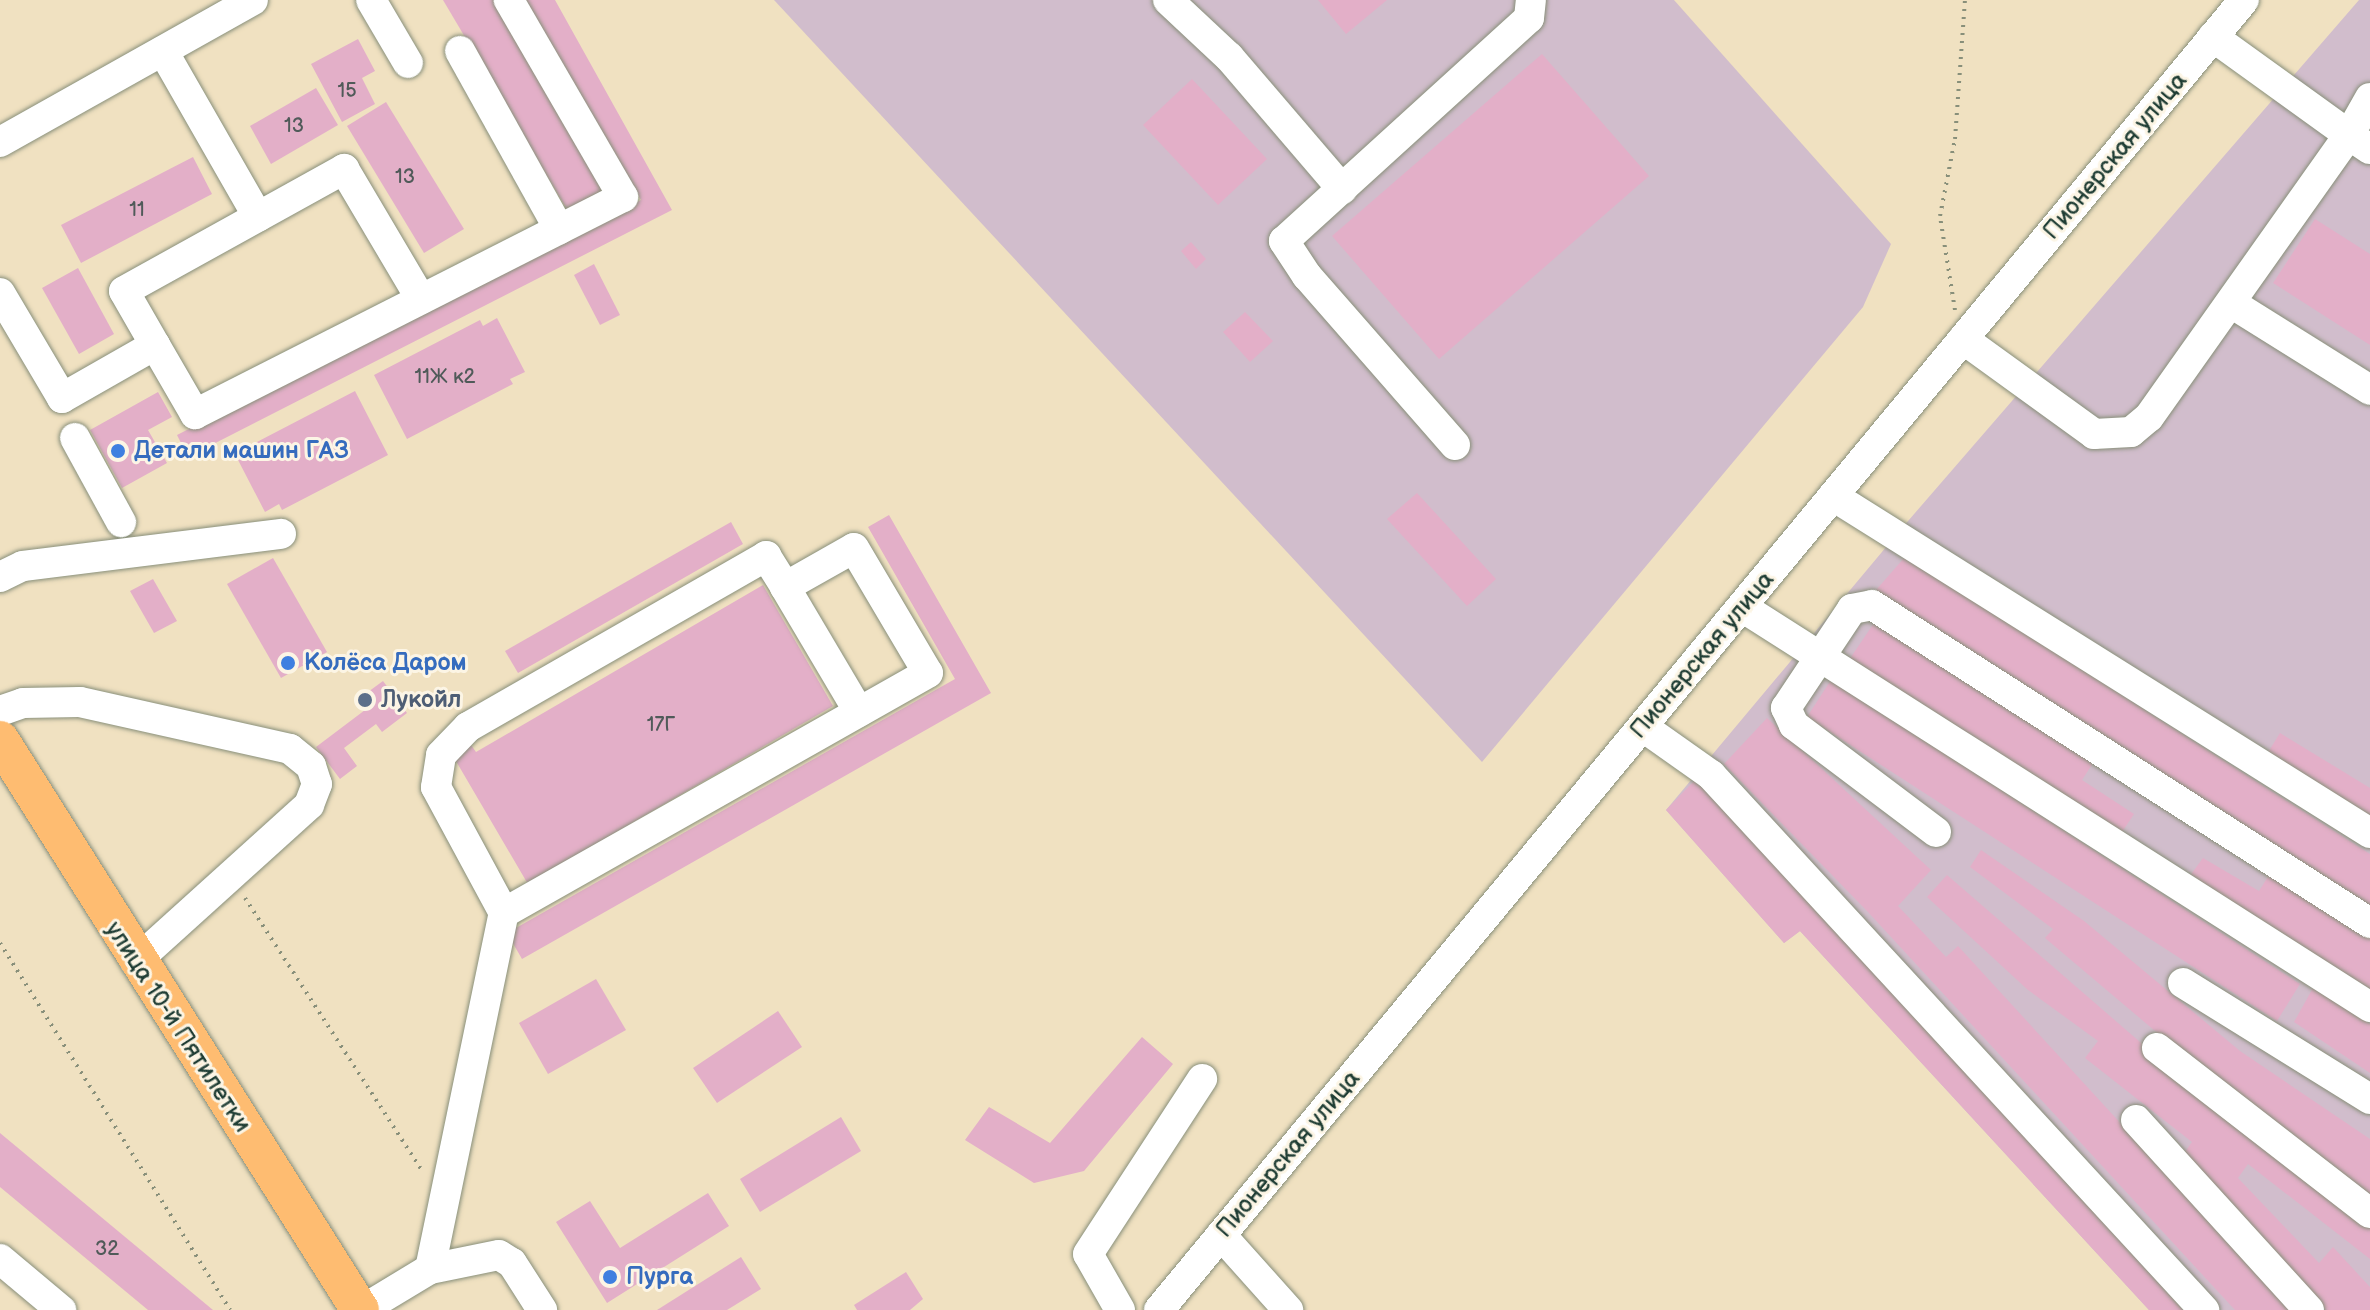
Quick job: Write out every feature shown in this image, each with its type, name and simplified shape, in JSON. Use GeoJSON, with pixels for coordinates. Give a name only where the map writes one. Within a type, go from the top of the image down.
{"type":"FeatureCollection","features":[{"type":"Feature","properties":{"kind":"main road","name":"улица 10-й Пятилетки"},"geometry":{"type":"LineString","coordinates":[[0,741],[135,962],[361,1310]]}},
{"type":"Feature","properties":{"kind":"street"},"geometry":{"type":"LineString","coordinates":[[0,142],[253,0]]}},
{"type":"Feature","properties":{"kind":"street"},"geometry":{"type":"LineString","coordinates":[[371,0],[408,63]]}},
{"type":"Feature","properties":{"kind":"street"},"geometry":{"type":"LineString","coordinates":[[421,299],[344,169],[124,291],[195,414],[623,197],[509,0]]}},
{"type":"Feature","properties":{"kind":"street"},"geometry":{"type":"LineString","coordinates":[[1168,0],[1229,57],[1342,189]]}},
{"type":"Feature","properties":{"kind":"street"},"geometry":{"type":"LineString","coordinates":[[1455,445],[1307,276],[1284,241],[1529,18],[1531,0]]}},
{"type":"Feature","properties":{"kind":"street","name":"Пионерская улица"},"geometry":{"type":"LineString","coordinates":[[1159,1310],[2244,0]]}},
{"type":"Feature","properties":{"kind":"street"},"geometry":{"type":"LineString","coordinates":[[2213,37],[2360,142]]}},
{"type":"Feature","properties":{"kind":"street"},"geometry":{"type":"LineString","coordinates":[[163,51],[258,217]]}},
{"type":"Feature","properties":{"kind":"street"},"geometry":{"type":"LineString","coordinates":[[460,51],[559,229]]}},
{"type":"Feature","properties":{"kind":"street"},"geometry":{"type":"LineString","coordinates":[[1963,339],[2074,424],[2113,437],[2131,432],[2149,417],[2231,303],[2360,142],[2370,98]]}},
{"type":"Feature","properties":{"kind":"street"},"geometry":{"type":"LineString","coordinates":[[0,293],[62,398],[155,345]]}},
{"type":"Feature","properties":{"kind":"street"},"geometry":{"type":"LineString","coordinates":[[2231,303],[2370,390]]}},
{"type":"Feature","properties":{"kind":"street"},"geometry":{"type":"LineString","coordinates":[[75,438],[131,520],[99,557]]}},
{"type":"Feature","properties":{"kind":"street"},"geometry":{"type":"LineString","coordinates":[[1833,496],[2370,833]]}},
{"type":"Feature","properties":{"kind":"street"},"geometry":{"type":"LineString","coordinates":[[0,577],[23,566],[281,534]]}},
{"type":"Feature","properties":{"kind":"street"},"geometry":{"type":"LineString","coordinates":[[504,913],[928,673],[854,548],[785,587]]}},
{"type":"Feature","properties":{"kind":"street"},"geometry":{"type":"LineString","coordinates":[[430,1269],[504,913],[436,787],[441,755],[468,727],[766,556],[859,712]]}},
{"type":"Feature","properties":{"kind":"street"},"geometry":{"type":"LineString","coordinates":[[1936,832],[1794,725],[1786,708],[1817,654],[1852,609],[1872,605],[2370,923]]}},
{"type":"Feature","properties":{"kind":"street"},"geometry":{"type":"LineString","coordinates":[[1742,607],[2370,1007]]}},
{"type":"Feature","properties":{"kind":"street"},"geometry":{"type":"LineString","coordinates":[[0,711],[23,703],[80,702],[290,749],[311,766],[317,784],[309,805],[135,962]]}},
{"type":"Feature","properties":{"kind":"street"},"geometry":{"type":"LineString","coordinates":[[1643,727],[1711,775],[2204,1310]]}},
{"type":"Feature","properties":{"kind":"street"},"geometry":{"type":"LineString","coordinates":[[2183,983],[2370,1099]]}},
{"type":"Feature","properties":{"kind":"street"},"geometry":{"type":"LineString","coordinates":[[2157,1048],[2370,1213]]}},
{"type":"Feature","properties":{"kind":"street"},"geometry":{"type":"LineString","coordinates":[[1120,1310],[1088,1254],[1202,1079]]}},
{"type":"Feature","properties":{"kind":"street"},"geometry":{"type":"LineString","coordinates":[[2136,1120],[2309,1310]]}},
{"type":"Feature","properties":{"kind":"street"},"geometry":{"type":"LineString","coordinates":[[1221,1235],[1288,1310]]}},
{"type":"Feature","properties":{"kind":"street"},"geometry":{"type":"LineString","coordinates":[[361,1310],[430,1269],[499,1255],[512,1263],[542,1310]]}},
{"type":"Feature","properties":{"kind":"street"},"geometry":{"type":"LineString","coordinates":[[0,1259],[61,1310]]}},
{"type":"Feature","properties":{"kind":"path"},"geometry":{"type":"LineString","coordinates":[[1963,339],[1949,290],[1940,216],[1955,139],[1965,0]]}},
{"type":"Feature","properties":{"kind":"path"},"geometry":{"type":"LineString","coordinates":[[230,876],[444,1205]]}},
{"type":"Feature","properties":{"kind":"path"},"geometry":{"type":"LineString","coordinates":[[0,943],[230,1310]]}},
{"type":"Feature","properties":{"kind":"shaded area"},"geometry":{"type":"Polygon","coordinates":[[[774,0],[1674,0],[1891,244],[1863,307],[1482,762],[774,0]]]}},
{"type":"Feature","properties":{"kind":"shaded area"},"geometry":{"type":"Polygon","coordinates":[[[2359,0],[2370,0],[2370,1310],[2149,1310],[1800,931],[1784,943],[1666,810],[1902,528],[2359,0]]]}},
{"type":"Feature","properties":{"kind":"building"},"geometry":{"type":"Polygon","coordinates":[[[443,0],[494,0],[606,191],[569,213],[443,0]]]}},
{"type":"Feature","properties":{"kind":"building"},"geometry":{"type":"Polygon","coordinates":[[[525,0],[555,0],[672,210],[188,457],[177,435],[641,200],[525,0]]]}},
{"type":"Feature","properties":{"kind":"building"},"geometry":{"type":"Polygon","coordinates":[[[1318,0],[1387,0],[1346,34],[1318,0]]]}},
{"type":"Feature","properties":{"kind":"building"},"geometry":{"type":"Polygon","coordinates":[[[358,39],[375,71],[362,78],[375,104],[342,122],[311,64],[358,39]]]}},
{"type":"Feature","properties":{"kind":"building"},"geometry":{"type":"Polygon","coordinates":[[[1542,54],[1649,176],[1439,359],[1332,236],[1542,54]]]}},
{"type":"Feature","properties":{"kind":"building"},"geometry":{"type":"Polygon","coordinates":[[[1192,79],[1267,159],[1218,205],[1143,125],[1192,79]]]}},
{"type":"Feature","properties":{"kind":"building"},"geometry":{"type":"Polygon","coordinates":[[[316,88],[338,125],[271,164],[250,126],[316,88]]]}},
{"type":"Feature","properties":{"kind":"building"},"geometry":{"type":"Polygon","coordinates":[[[386,102],[464,229],[424,253],[347,126],[386,102]]]}},
{"type":"Feature","properties":{"kind":"building"},"geometry":{"type":"Polygon","coordinates":[[[193,157],[212,194],[81,263],[61,225],[193,157]]]}},
{"type":"Feature","properties":{"kind":"building"},"geometry":{"type":"Polygon","coordinates":[[[2315,219],[2370,254],[2370,345],[2273,283],[2315,219]]]}},
{"type":"Feature","properties":{"kind":"building"},"geometry":{"type":"Polygon","coordinates":[[[1191,242],[1206,259],[1196,269],[1181,251],[1191,242]]]}},
{"type":"Feature","properties":{"kind":"building"},"geometry":{"type":"Polygon","coordinates":[[[594,264],[620,315],[600,325],[574,275],[594,264]]]}},
{"type":"Feature","properties":{"kind":"building"},"geometry":{"type":"Polygon","coordinates":[[[78,268],[114,334],[79,354],[42,288],[78,268]]]}},
{"type":"Feature","properties":{"kind":"building"},"geometry":{"type":"Polygon","coordinates":[[[1245,312],[1273,341],[1250,362],[1223,332],[1245,312]]]}},
{"type":"Feature","properties":{"kind":"building"},"geometry":{"type":"Polygon","coordinates":[[[497,318],[525,372],[510,379],[513,384],[407,439],[374,375],[480,320],[483,326],[497,318]]]}},
{"type":"Feature","properties":{"kind":"building"},"geometry":{"type":"Polygon","coordinates":[[[355,391],[388,455],[282,510],[279,504],[265,512],[237,458],[251,451],[249,446],[355,391]]]}},
{"type":"Feature","properties":{"kind":"building"},"geometry":{"type":"Polygon","coordinates":[[[158,392],[172,417],[148,430],[167,463],[122,488],[90,430],[158,392]]]}},
{"type":"Feature","properties":{"kind":"building"},"geometry":{"type":"Polygon","coordinates":[[[1417,493],[1496,579],[1467,606],[1387,519],[1417,493]]]}},
{"type":"Feature","properties":{"kind":"building"},"geometry":{"type":"Polygon","coordinates":[[[889,515],[991,693],[522,959],[507,933],[955,679],[868,527],[889,515]]]}},
{"type":"Feature","properties":{"kind":"building"},"geometry":{"type":"Polygon","coordinates":[[[731,522],[743,544],[518,673],[505,651],[731,522]]]}},
{"type":"Feature","properties":{"kind":"building"},"geometry":{"type":"Polygon","coordinates":[[[1905,557],[2370,854],[2370,910],[1876,590],[1905,557]]]}},
{"type":"Feature","properties":{"kind":"building"},"geometry":{"type":"Polygon","coordinates":[[[273,558],[327,652],[281,678],[227,584],[273,558]]]}},
{"type":"Feature","properties":{"kind":"building"},"geometry":{"type":"Polygon","coordinates":[[[153,579],[177,621],[154,633],[130,591],[153,579]]]}},
{"type":"Feature","properties":{"kind":"building"},"geometry":{"type":"Polygon","coordinates":[[[763,585],[833,706],[546,873],[532,891],[453,756],[471,745],[476,752],[763,585]]]}},
{"type":"Feature","properties":{"kind":"building"},"geometry":{"type":"Polygon","coordinates":[[[1874,623],[2095,760],[2082,780],[2134,814],[2122,832],[1849,660],[1874,623]]]}},
{"type":"Feature","properties":{"kind":"building"},"geometry":{"type":"Polygon","coordinates":[[[1831,680],[2300,984],[2277,1021],[1807,717],[1831,680]]]}},
{"type":"Feature","properties":{"kind":"building"},"geometry":{"type":"Polygon","coordinates":[[[383,681],[407,713],[382,732],[376,724],[344,748],[357,766],[340,779],[316,747],[365,710],[357,700],[383,681]]]}},
{"type":"Feature","properties":{"kind":"building"},"geometry":{"type":"Polygon","coordinates":[[[1767,718],[1931,870],[1898,906],[1946,957],[1958,946],[2292,1310],[2235,1310],[1868,912],[1724,764],[1767,718]]]}},
{"type":"Feature","properties":{"kind":"building"},"geometry":{"type":"Polygon","coordinates":[[[2280,733],[2370,788],[2370,817],[2267,754],[2280,733]]]}},
{"type":"Feature","properties":{"kind":"building"},"geometry":{"type":"Polygon","coordinates":[[[1696,779],[2183,1310],[2149,1310],[1800,931],[1784,943],[1666,810],[1696,779]]]}},
{"type":"Feature","properties":{"kind":"building"},"geometry":{"type":"Polygon","coordinates":[[[1981,850],[2084,921],[2240,1051],[2370,1139],[2370,1197],[2161,1036],[2045,938],[2053,929],[1970,867],[1981,850]]]}},
{"type":"Feature","properties":{"kind":"building"},"geometry":{"type":"Polygon","coordinates":[[[2203,858],[2259,891],[2271,872],[2370,932],[2370,989],[2189,877],[2203,858]]]}},
{"type":"Feature","properties":{"kind":"building"},"geometry":{"type":"Polygon","coordinates":[[[1947,875],[2229,1119],[2370,1228],[2370,1259],[2248,1164],[2238,1178],[2319,1263],[2333,1247],[2370,1287],[2370,1310],[2326,1310],[2182,1156],[2192,1142],[2085,1058],[2098,1041],[2028,990],[1927,897],[1947,875]]]}},
{"type":"Feature","properties":{"kind":"building"},"geometry":{"type":"Polygon","coordinates":[[[596,979],[626,1030],[548,1074],[519,1023],[596,979]]]}},
{"type":"Feature","properties":{"kind":"building"},"geometry":{"type":"Polygon","coordinates":[[[2313,988],[2370,1024],[2370,1073],[2294,1022],[2313,988]]]}},
{"type":"Feature","properties":{"kind":"building"},"geometry":{"type":"Polygon","coordinates":[[[778,1011],[802,1047],[717,1103],[693,1068],[778,1011]]]}},
{"type":"Feature","properties":{"kind":"building"},"geometry":{"type":"Polygon","coordinates":[[[1142,1037],[1173,1064],[1084,1171],[1034,1183],[965,1140],[989,1107],[1050,1143],[1142,1037]]]}},
{"type":"Feature","properties":{"kind":"building"},"geometry":{"type":"Polygon","coordinates":[[[841,1117],[861,1151],[760,1212],[740,1179],[841,1117]]]}},
{"type":"Feature","properties":{"kind":"building"},"geometry":{"type":"Polygon","coordinates":[[[0,1133],[213,1310],[148,1310],[0,1187],[0,1133]]]}},
{"type":"Feature","properties":{"kind":"building"},"geometry":{"type":"Polygon","coordinates":[[[708,1193],[729,1226],[607,1303],[556,1222],[590,1201],[620,1248],[708,1193]]]}},
{"type":"Feature","properties":{"kind":"building"},"geometry":{"type":"Polygon","coordinates":[[[741,1257],[761,1289],[727,1310],[657,1310],[741,1257]]]}},
{"type":"Feature","properties":{"kind":"building"},"geometry":{"type":"Polygon","coordinates":[[[906,1272],[923,1299],[910,1310],[857,1310],[854,1305],[906,1272]]]}},
{"type":"Feature","properties":{"kind":"place","name":"Детали машин ГАЗ"},"geometry":{"type":"Point","coordinates":[118,451]}},
{"type":"Feature","properties":{"kind":"place","name":"Колёса Даром"},"geometry":{"type":"Point","coordinates":[288,663]}},
{"type":"Feature","properties":{"kind":"place","name":"Лукойл"},"geometry":{"type":"Point","coordinates":[365,700]}},
{"type":"Feature","properties":{"kind":"place","name":"Пурга"},"geometry":{"type":"Point","coordinates":[610,1277]}}]}
